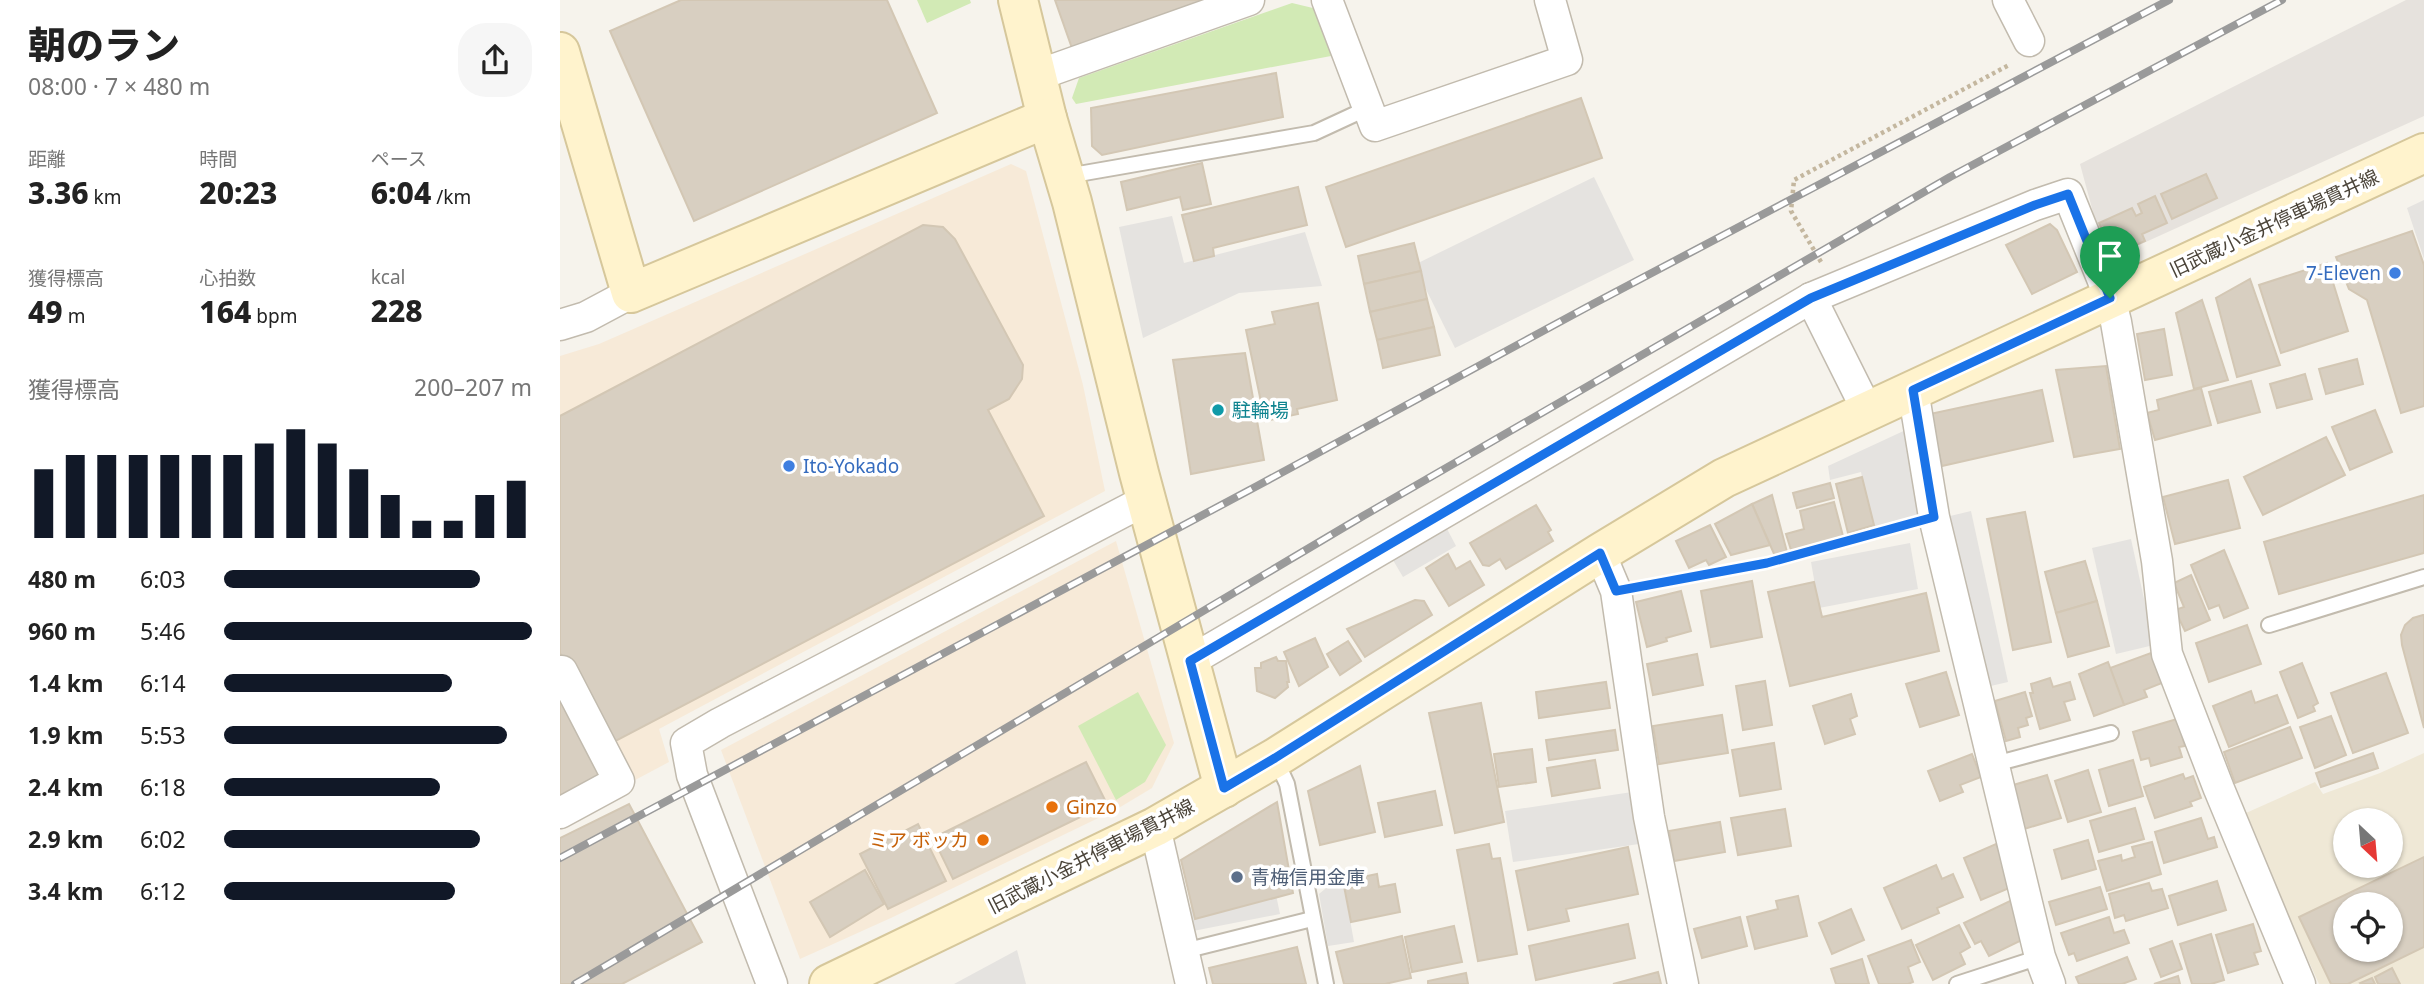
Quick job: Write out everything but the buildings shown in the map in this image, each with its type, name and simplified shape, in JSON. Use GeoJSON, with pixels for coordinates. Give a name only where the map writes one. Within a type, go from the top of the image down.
{"type":"FeatureCollection","features":[{"type":"Feature","properties":{"kind":"street"},"geometry":{"type":"LineString","coordinates":[[1018,0],[1146,500],[1224,788]]}},
{"type":"Feature","properties":{"kind":"street"},"geometry":{"type":"LineString","coordinates":[[1038,75],[1249,0]]}},
{"type":"Feature","properties":{"kind":"street"},"geometry":{"type":"LineString","coordinates":[[1327,0],[1375,126],[1567,60],[1550,0]]}},
{"type":"Feature","properties":{"kind":"street"},"geometry":{"type":"LineString","coordinates":[[2008,0],[2029,41]]}},
{"type":"Feature","properties":{"kind":"street"},"geometry":{"type":"LineString","coordinates":[[560,52],[631,293]]}},
{"type":"Feature","properties":{"kind":"street"},"geometry":{"type":"LineString","coordinates":[[560,325],[586,317],[631,293],[1047,118]]}},
{"type":"Feature","properties":{"kind":"street","name":"旧武蔵小金井停車場貫井線"},"geometry":{"type":"LineString","coordinates":[[829,984],[1155,827],[1224,788],[1724,478],[2424,153]]}},
{"type":"Feature","properties":{"kind":"street"},"geometry":{"type":"LineString","coordinates":[[1190,661],[1823,293],[2035,205],[2068,194],[2110,298],[2157,561],[2167,654],[2219,789],[2301,984]]}},
{"type":"Feature","properties":{"kind":"street"},"geometry":{"type":"LineString","coordinates":[[1823,293],[1868,412]]}},
{"type":"Feature","properties":{"kind":"street"},"geometry":{"type":"LineString","coordinates":[[1913,390],[1934,517],[2045,971]]}},
{"type":"Feature","properties":{"kind":"street"},"geometry":{"type":"LineString","coordinates":[[772,984],[692,775],[686,743],[1146,500]]}},
{"type":"Feature","properties":{"kind":"street"},"geometry":{"type":"LineString","coordinates":[[1600,553],[1616,591],[1649,817],[1683,984]]}},
{"type":"Feature","properties":{"kind":"street"},"geometry":{"type":"LineString","coordinates":[[560,813],[619,781],[562,671]]}},
{"type":"Feature","properties":{"kind":"street"},"geometry":{"type":"LineString","coordinates":[[1155,827],[1191,984]]}},
{"type":"Feature","properties":{"kind":"lane"},"geometry":{"type":"LineString","coordinates":[[1064,176],[1314,132],[1368,108]]}},
{"type":"Feature","properties":{"kind":"lane"},"geometry":{"type":"LineString","coordinates":[[2269,625],[2424,577]]}},
{"type":"Feature","properties":{"kind":"lane"},"geometry":{"type":"LineString","coordinates":[[1995,764],[2112,733]]}},
{"type":"Feature","properties":{"kind":"lane"},"geometry":{"type":"LineString","coordinates":[[1275,758],[1287,784],[1326,984]]}},
{"type":"Feature","properties":{"kind":"lane"},"geometry":{"type":"LineString","coordinates":[[1184,951],[1312,919]]}},
{"type":"Feature","properties":{"kind":"lane"},"geometry":{"type":"LineString","coordinates":[[1958,984],[2045,971]]}},
{"type":"Feature","properties":{"kind":"path"},"geometry":{"type":"LineString","coordinates":[[1823,293],[1791,211],[1794,180],[2023,57],[2029,41]]}},
{"type":"Feature","properties":{"kind":"path"},"geometry":{"type":"LineString","coordinates":[[1616,591],[1767,563],[1934,517]]}},
{"type":"Feature","properties":{"kind":"shaded area"},"geometry":{"type":"Polygon","coordinates":[[[2406,0],[2424,0],[2424,116],[2106,260],[2080,164],[2406,0]]]}},
{"type":"Feature","properties":{"kind":"shaded area","name":"Ito-Yokado"},"geometry":{"type":"Polygon","coordinates":[[[1011,164],[1026,171],[1083,385],[1105,491],[659,729],[669,762],[560,820],[560,356],[599,344],[1011,164]]]}},
{"type":"Feature","properties":{"kind":"shaded area"},"geometry":{"type":"Polygon","coordinates":[[[1594,177],[1634,260],[1455,348],[1414,265],[1594,177]]]}},
{"type":"Feature","properties":{"kind":"shaded area"},"geometry":{"type":"Polygon","coordinates":[[[2424,200],[2424,259],[2407,208],[2424,200]]]}},
{"type":"Feature","properties":{"kind":"shaded area"},"geometry":{"type":"Polygon","coordinates":[[[1172,216],[1184,263],[1305,232],[1322,286],[1239,293],[1143,338],[1119,227],[1172,216]]]}},
{"type":"Feature","properties":{"kind":"shaded area"},"geometry":{"type":"Polygon","coordinates":[[[1910,428],[1923,514],[1872,531],[1861,472],[1830,480],[1828,466],[1910,428]]]}},
{"type":"Feature","properties":{"kind":"shaded area"},"geometry":{"type":"Polygon","coordinates":[[[1971,511],[2008,682],[1982,688],[1946,517],[1971,511]]]}},
{"type":"Feature","properties":{"kind":"shaded area"},"geometry":{"type":"Polygon","coordinates":[[[1445,525],[1456,546],[1403,577],[1390,555],[1445,525]]]}},
{"type":"Feature","properties":{"kind":"shaded area"},"geometry":{"type":"Polygon","coordinates":[[[2131,539],[2154,645],[2116,654],[2092,548],[2131,539]]]}},
{"type":"Feature","properties":{"kind":"shaded area"},"geometry":{"type":"Polygon","coordinates":[[[1116,541],[1174,743],[1152,788],[1117,809],[800,959],[721,750],[1116,541]]]}},
{"type":"Feature","properties":{"kind":"shaded area"},"geometry":{"type":"Polygon","coordinates":[[[1910,543],[1918,589],[1819,608],[1811,562],[1910,543]]]}},
{"type":"Feature","properties":{"kind":"shaded area"},"geometry":{"type":"Polygon","coordinates":[[[2424,753],[2424,984],[2319,984],[2246,813],[2315,782],[2323,794],[2424,753]]]}},
{"type":"Feature","properties":{"kind":"shaded area"},"geometry":{"type":"Polygon","coordinates":[[[1632,792],[1639,844],[1513,862],[1505,811],[1632,792]]]}},
{"type":"Feature","properties":{"kind":"shaded area"},"geometry":{"type":"Polygon","coordinates":[[[1342,875],[1354,942],[1328,946],[1319,894],[1342,875]]]}},
{"type":"Feature","properties":{"kind":"shaded area"},"geometry":{"type":"Polygon","coordinates":[[[1275,890],[1280,914],[1193,931],[1188,908],[1275,890]]]}},
{"type":"Feature","properties":{"kind":"shaded area"},"geometry":{"type":"Polygon","coordinates":[[[1017,950],[1026,984],[954,984],[1017,950]]]}},
{"type":"Feature","properties":{"kind":"green space"},"geometry":{"type":"Polygon","coordinates":[[[917,0],[970,0],[971,3],[927,23],[917,0]]]}},
{"type":"Feature","properties":{"kind":"green space"},"geometry":{"type":"Polygon","coordinates":[[[1292,3],[1317,9],[1331,56],[1076,104],[1072,98],[1079,78],[1292,3]]]}},
{"type":"Feature","properties":{"kind":"green space"},"geometry":{"type":"Polygon","coordinates":[[[1138,692],[1166,745],[1145,782],[1116,800],[1078,726],[1138,692]]]}},
{"type":"Feature","properties":{"kind":"railway"},"geometry":{"type":"LineString","coordinates":[[560,858],[1591,305],[2169,0]]}},
{"type":"Feature","properties":{"kind":"railway"},"geometry":{"type":"LineString","coordinates":[[575,984],[1363,516],[1950,177],[2282,0]]}},
{"type":"Feature","properties":{"kind":"place","name":"7-Eleven"},"geometry":{"type":"Point","coordinates":[2395,273]}},
{"type":"Feature","properties":{"kind":"place","name":"駐輪場"},"geometry":{"type":"Point","coordinates":[1218,410]}},
{"type":"Feature","properties":{"kind":"place","name":"Ito-Yokado"},"geometry":{"type":"Point","coordinates":[789,466]}},
{"type":"Feature","properties":{"kind":"place","name":"Ginzo"},"geometry":{"type":"Point","coordinates":[1052,807]}},
{"type":"Feature","properties":{"kind":"place","name":"ミア ボッカ"},"geometry":{"type":"Point","coordinates":[983,840]}},
{"type":"Feature","properties":{"kind":"place","name":"青梅信用金庫"},"geometry":{"type":"Point","coordinates":[1237,877]}},
{"type":"Feature","properties":{"kind":"route"},"geometry":{"type":"LineString","coordinates":[[2068,194],[2110,298],[1913,390],[1934,517],[1767,563],[1616,591],[1600,553],[1224,788],[1190,661],[1811,298],[2035,205],[2068,194]]}}]}
